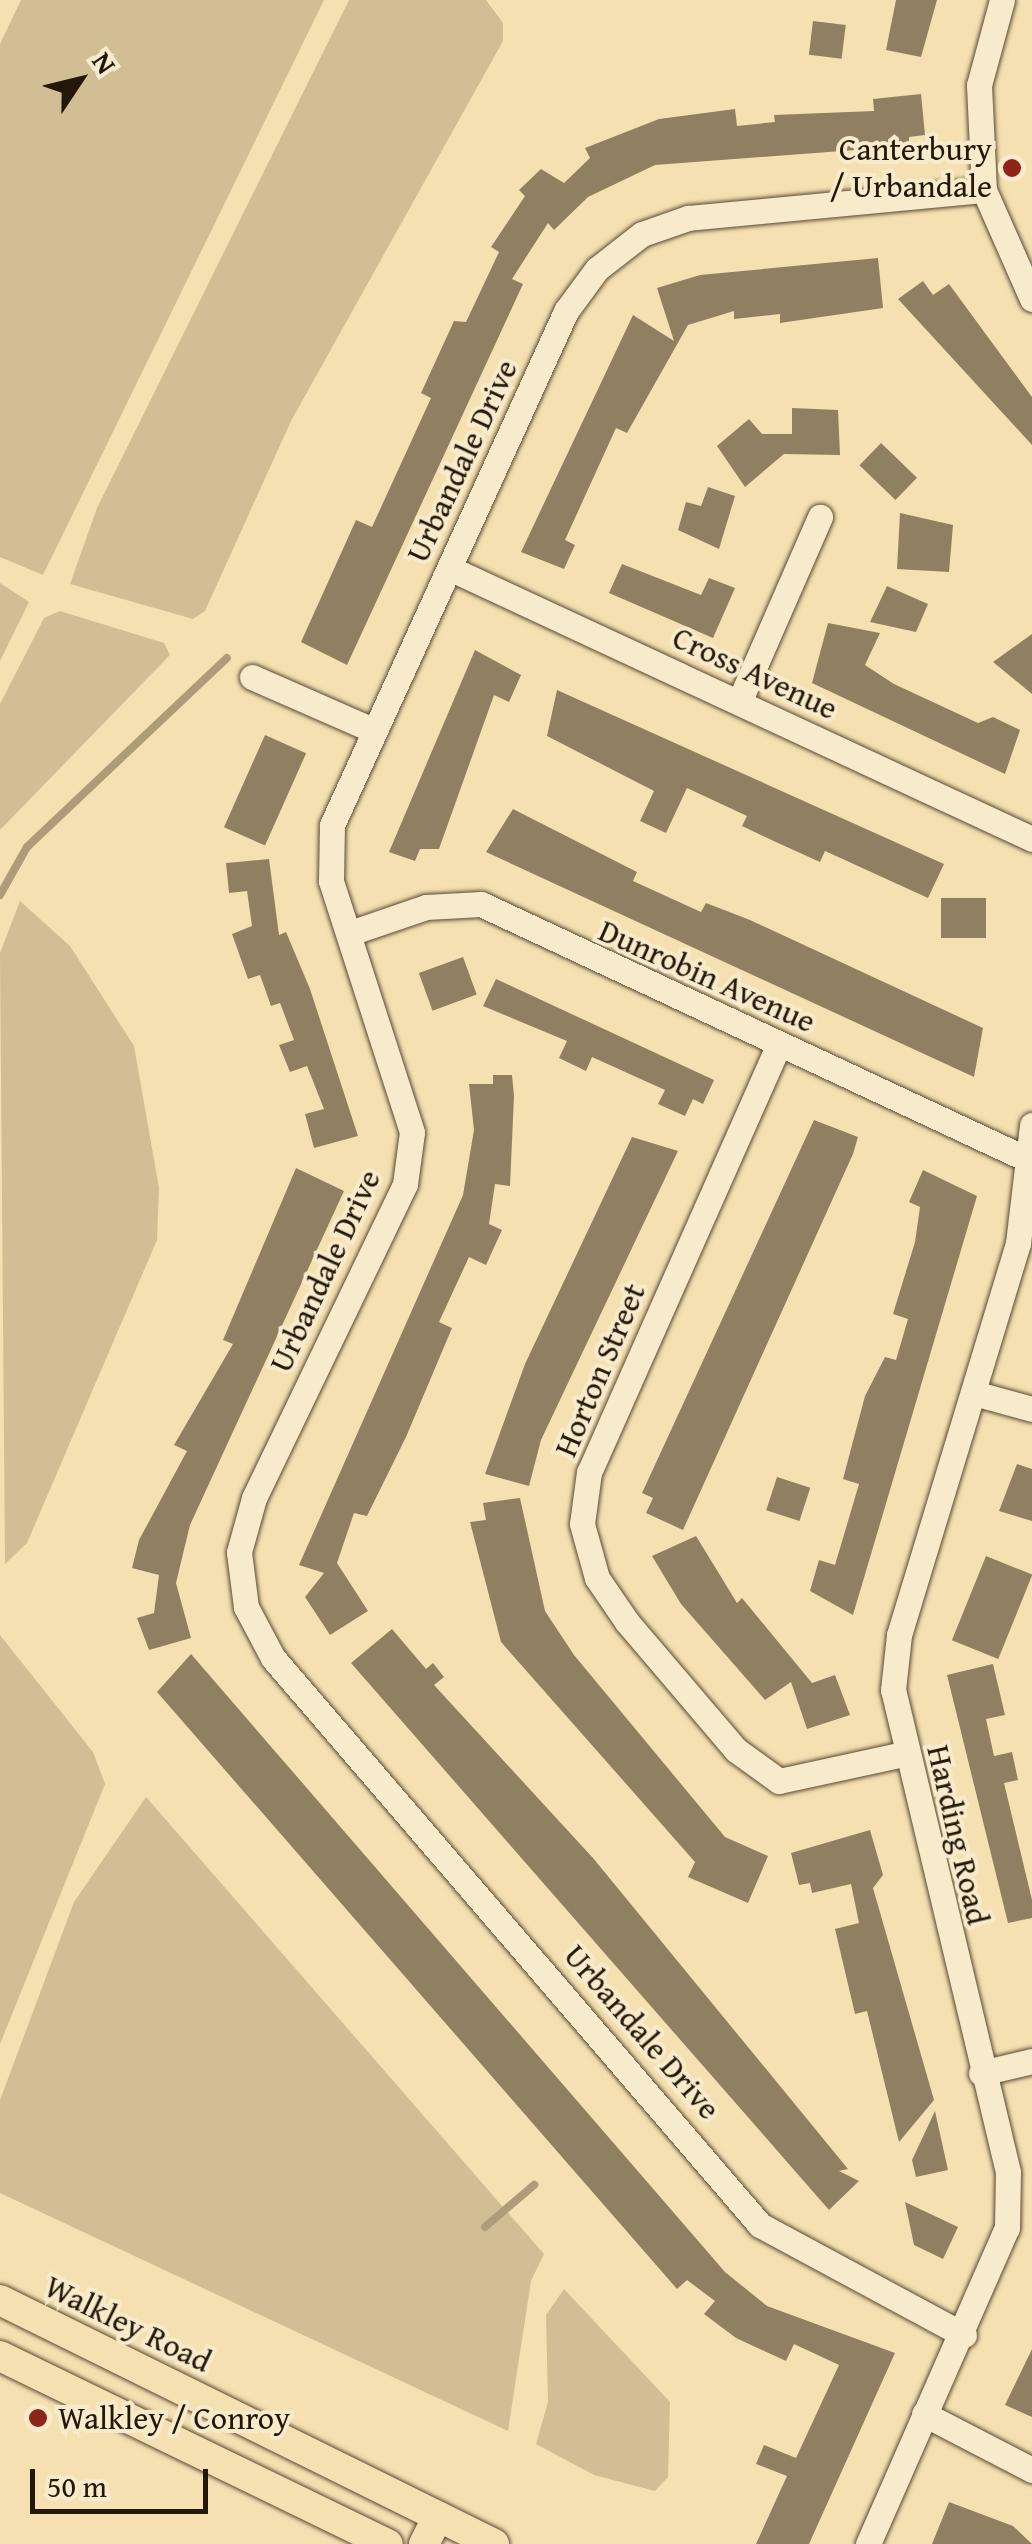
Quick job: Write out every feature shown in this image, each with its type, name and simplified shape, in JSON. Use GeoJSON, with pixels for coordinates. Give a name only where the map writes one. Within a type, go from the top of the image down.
{"type":"FeatureCollection","features":[{"type":"Feature","properties":{"kind":"main road","name":"Walkley Road"},"geometry":{"type":"LineString","coordinates":[[0,2300],[494,2544]]}},
{"type":"Feature","properties":{"kind":"main road"},"geometry":{"type":"LineString","coordinates":[[0,2356],[388,2544]]}},
{"type":"Feature","properties":{"kind":"main road"},"geometry":{"type":"LineString","coordinates":[[424,2544],[438,2516]]}},
{"type":"Feature","properties":{"kind":"street"},"geometry":{"type":"LineString","coordinates":[[1002,0],[988,27],[980,85],[984,190],[1032,299]]}},
{"type":"Feature","properties":{"kind":"street","name":"Urbandale Drive"},"geometry":{"type":"LineString","coordinates":[[964,2335],[760,2225],[273,1658],[246,1607],[239,1552],[254,1498],[405,1184],[412,1132],[332,881],[332,825],[566,312],[597,269],[642,234],[688,218],[984,190]]}},
{"type":"Feature","properties":{"kind":"street"},"geometry":{"type":"LineString","coordinates":[[740,700],[820,517]]}},
{"type":"Feature","properties":{"kind":"street","name":"Cross Avenue"},"geometry":{"type":"LineString","coordinates":[[449,568],[1032,839]]}},
{"type":"Feature","properties":{"kind":"street"},"geometry":{"type":"LineString","coordinates":[[252,677],[375,731]]}},
{"type":"Feature","properties":{"kind":"street","name":"Dunrobin Avenue"},"geometry":{"type":"LineString","coordinates":[[350,933],[426,906],[480,904],[1031,1160]]}},
{"type":"Feature","properties":{"kind":"street","name":"Horton Street"},"geometry":{"type":"LineString","coordinates":[[779,1044],[589,1472],[582,1524],[597,1578],[628,1622],[765,1771],[779,1781],[904,1754]]}},
{"type":"Feature","properties":{"kind":"street","name":"Harding Road"},"geometry":{"type":"LineString","coordinates":[[868,2544],[924,2414],[964,2335],[1007,2228],[1008,2172],[904,1754],[893,1690],[898,1634],[974,1393],[1031,1160],[1032,1125]]}},
{"type":"Feature","properties":{"kind":"street"},"geometry":{"type":"LineString","coordinates":[[974,1393],[1032,1409]]}},
{"type":"Feature","properties":{"kind":"street"},"geometry":{"type":"LineString","coordinates":[[981,2073],[1032,2060]]}},
{"type":"Feature","properties":{"kind":"street"},"geometry":{"type":"LineString","coordinates":[[924,2414],[1032,2470]]}},
{"type":"Feature","properties":{"kind":"shaded area"},"geometry":{"type":"Polygon","coordinates":[[[21,0],[324,0],[43,575],[0,557],[0,44],[21,0]]]}},
{"type":"Feature","properties":{"kind":"shaded area"},"geometry":{"type":"Polygon","coordinates":[[[349,0],[486,0],[503,23],[503,41],[291,421],[205,611],[193,619],[70,584],[97,508],[349,0]]]}},
{"type":"Feature","properties":{"kind":"shaded area"},"geometry":{"type":"Polygon","coordinates":[[[0,583],[29,602],[0,661],[0,583]]]}},
{"type":"Feature","properties":{"kind":"shaded area"},"geometry":{"type":"Polygon","coordinates":[[[60,611],[164,643],[170,655],[0,830],[0,704],[44,618],[60,611]]]}},
{"type":"Feature","properties":{"kind":"shaded area"},"geometry":{"type":"Polygon","coordinates":[[[20,901],[70,946],[134,1046],[159,1188],[157,1240],[27,1543],[5,1564],[0,953],[20,901]]]}},
{"type":"Feature","properties":{"kind":"shaded area"},"geometry":{"type":"Polygon","coordinates":[[[0,1635],[93,1752],[105,1784],[0,2044],[0,1635]]]}},
{"type":"Feature","properties":{"kind":"shaded area"},"geometry":{"type":"Polygon","coordinates":[[[146,1797],[544,2254],[531,2281],[508,2431],[0,2193],[0,2100],[74,1902],[146,1797]]]}},
{"type":"Feature","properties":{"kind":"shaded area"},"geometry":{"type":"Polygon","coordinates":[[[564,2289],[670,2402],[668,2477],[655,2491],[594,2475],[536,2444],[548,2402],[546,2315],[564,2289]]]}},
{"type":"Feature","properties":{"kind":"building"},"geometry":{"type":"Polygon","coordinates":[[[896,0],[937,0],[921,57],[886,50],[896,0]]]}},
{"type":"Feature","properties":{"kind":"building"},"geometry":{"type":"Polygon","coordinates":[[[813,21],[846,25],[842,59],[809,55],[813,21]]]}},
{"type":"Feature","properties":{"kind":"building"},"geometry":{"type":"Polygon","coordinates":[[[921,94],[925,135],[909,137],[909,146],[655,165],[588,197],[554,230],[548,223],[512,279],[523,284],[347,665],[301,642],[356,520],[372,527],[431,398],[421,393],[454,321],[466,322],[499,252],[491,247],[525,196],[519,190],[541,169],[564,183],[590,158],[585,148],[659,119],[735,109],[737,126],[775,122],[774,115],[874,111],[873,99],[921,94]]]}},
{"type":"Feature","properties":{"kind":"building"},"geometry":{"type":"Polygon","coordinates":[[[878,258],[883,308],[780,323],[780,314],[734,319],[734,311],[688,325],[627,433],[616,428],[565,540],[575,545],[564,569],[521,552],[633,315],[674,341],[657,288],[700,275],[878,258]]]}},
{"type":"Feature","properties":{"kind":"building"},"geometry":{"type":"Polygon","coordinates":[[[923,281],[933,295],[949,284],[1032,397],[1032,445],[898,299],[923,281]]]}},
{"type":"Feature","properties":{"kind":"building"},"geometry":{"type":"Polygon","coordinates":[[[792,408],[838,410],[840,455],[784,454],[745,487],[717,446],[749,419],[762,434],[792,434],[792,408]]]}},
{"type":"Feature","properties":{"kind":"building"},"geometry":{"type":"Polygon","coordinates":[[[881,443],[917,478],[895,500],[859,465],[881,443]]]}},
{"type":"Feature","properties":{"kind":"building"},"geometry":{"type":"Polygon","coordinates":[[[708,487],[735,496],[719,549],[678,530],[686,502],[701,506],[708,487]]]}},
{"type":"Feature","properties":{"kind":"building"},"geometry":{"type":"Polygon","coordinates":[[[900,513],[953,525],[949,572],[897,569],[900,513]]]}},
{"type":"Feature","properties":{"kind":"building"},"geometry":{"type":"Polygon","coordinates":[[[622,564],[701,595],[709,578],[735,588],[713,638],[609,593],[622,564]]]}},
{"type":"Feature","properties":{"kind":"building"},"geometry":{"type":"Polygon","coordinates":[[[887,586],[928,604],[916,632],[870,622],[887,586]]]}},
{"type":"Feature","properties":{"kind":"building"},"geometry":{"type":"Polygon","coordinates":[[[828,623],[880,633],[865,665],[894,684],[978,723],[993,717],[1020,730],[1005,774],[812,683],[828,623]]]}},
{"type":"Feature","properties":{"kind":"building"},"geometry":{"type":"Polygon","coordinates":[[[1032,634],[1032,694],[993,662],[1032,634]]]}},
{"type":"Feature","properties":{"kind":"building"},"geometry":{"type":"Polygon","coordinates":[[[475,650],[521,675],[509,702],[494,695],[439,849],[420,849],[415,861],[389,852],[475,650]]]}},
{"type":"Feature","properties":{"kind":"building"},"geometry":{"type":"Polygon","coordinates":[[[557,690],[944,864],[928,898],[825,851],[820,862],[778,843],[742,826],[747,816],[687,788],[666,833],[640,821],[654,791],[547,736],[557,690]]]}},
{"type":"Feature","properties":{"kind":"building"},"geometry":{"type":"Polygon","coordinates":[[[265,735],[306,753],[265,846],[224,827],[265,735]]]}},
{"type":"Feature","properties":{"kind":"building"},"geometry":{"type":"Polygon","coordinates":[[[513,809],[637,872],[633,881],[701,912],[706,903],[750,920],[983,1028],[974,1077],[486,852],[513,809]]]}},
{"type":"Feature","properties":{"kind":"building"},"geometry":{"type":"Polygon","coordinates":[[[269,859],[279,935],[286,932],[310,989],[358,1136],[314,1148],[305,1114],[324,1109],[307,1066],[290,1072],[279,1045],[294,1040],[280,1003],[271,1006],[260,975],[248,979],[232,934],[252,926],[247,891],[229,893],[226,863],[269,859]]]}},
{"type":"Feature","properties":{"kind":"building"},"geometry":{"type":"Polygon","coordinates":[[[941,898],[986,898],[986,938],[941,938],[941,898]]]}},
{"type":"Feature","properties":{"kind":"building"},"geometry":{"type":"Polygon","coordinates":[[[463,957],[477,995],[433,1011],[419,973],[463,957]]]}},
{"type":"Feature","properties":{"kind":"building"},"geometry":{"type":"Polygon","coordinates":[[[496,979],[714,1080],[703,1104],[693,1099],[685,1116],[658,1104],[665,1090],[592,1057],[586,1071],[559,1058],[567,1041],[483,1006],[496,979]]]}},
{"type":"Feature","properties":{"kind":"building"},"geometry":{"type":"Polygon","coordinates":[[[493,1075],[512,1075],[514,1096],[510,1186],[495,1184],[489,1224],[502,1230],[486,1265],[469,1257],[439,1322],[452,1328],[406,1437],[367,1516],[354,1513],[337,1563],[368,1611],[330,1635],[305,1597],[324,1573],[299,1565],[463,1195],[474,1130],[469,1084],[493,1084],[493,1075]]]}},
{"type":"Feature","properties":{"kind":"building"},"geometry":{"type":"Polygon","coordinates":[[[814,1120],[858,1137],[853,1154],[683,1530],[646,1513],[653,1498],[642,1493],[814,1120]]]}},
{"type":"Feature","properties":{"kind":"building"},"geometry":{"type":"Polygon","coordinates":[[[632,1137],[678,1151],[541,1440],[529,1486],[485,1474],[525,1364],[632,1137]]]}},
{"type":"Feature","properties":{"kind":"building"},"geometry":{"type":"Polygon","coordinates":[[[296,1168],[344,1191],[190,1525],[176,1583],[191,1638],[149,1650],[137,1618],[154,1613],[159,1575],[132,1568],[139,1540],[187,1451],[174,1445],[233,1344],[223,1340],[296,1168]]]}},
{"type":"Feature","properties":{"kind":"building"},"geometry":{"type":"Polygon","coordinates":[[[923,1170],[977,1196],[853,1615],[810,1591],[819,1560],[835,1565],[859,1484],[843,1479],[865,1396],[885,1357],[896,1360],[908,1319],[893,1314],[915,1242],[920,1207],[909,1202],[923,1170]]]}},
{"type":"Feature","properties":{"kind":"building"},"geometry":{"type":"Polygon","coordinates":[[[1017,1464],[1032,1469],[1032,1521],[999,1511],[1017,1464]]]}},
{"type":"Feature","properties":{"kind":"building"},"geometry":{"type":"Polygon","coordinates":[[[777,1477],[810,1488],[799,1521],[766,1510],[777,1477]]]}},
{"type":"Feature","properties":{"kind":"building"},"geometry":{"type":"Polygon","coordinates":[[[520,1498],[545,1611],[574,1655],[725,1837],[768,1856],[748,1903],[688,1877],[695,1862],[501,1642],[470,1522],[486,1520],[483,1503],[520,1498]]]}},
{"type":"Feature","properties":{"kind":"building"},"geometry":{"type":"Polygon","coordinates":[[[696,1536],[737,1603],[742,1598],[812,1683],[835,1675],[850,1715],[807,1729],[791,1682],[765,1700],[681,1604],[652,1556],[696,1536]]]}},
{"type":"Feature","properties":{"kind":"building"},"geometry":{"type":"Polygon","coordinates":[[[986,1556],[1032,1575],[998,1659],[952,1640],[986,1556]]]}},
{"type":"Feature","properties":{"kind":"building"},"geometry":{"type":"Polygon","coordinates":[[[392,1629],[426,1669],[433,1663],[444,1677],[434,1685],[593,1858],[848,2169],[839,2171],[859,2181],[829,2210],[351,1663],[392,1629]]]}},
{"type":"Feature","properties":{"kind":"building"},"geometry":{"type":"Polygon","coordinates":[[[191,1654],[725,2272],[767,2306],[895,2353],[809,2544],[756,2544],[787,2476],[756,2464],[764,2445],[796,2458],[839,2365],[794,2344],[786,2361],[736,2338],[704,2314],[715,2301],[687,2280],[677,2289],[157,1692],[191,1654]]]}},
{"type":"Feature","properties":{"kind":"building"},"geometry":{"type":"Polygon","coordinates":[[[993,1664],[1005,1715],[986,1719],[994,1756],[1012,1752],[1018,1780],[1004,1783],[1032,1900],[1032,1918],[1008,1923],[947,1675],[993,1664]]]}},
{"type":"Feature","properties":{"kind":"building"},"geometry":{"type":"Polygon","coordinates":[[[870,1830],[883,1875],[873,1888],[934,2100],[899,2142],[867,2011],[855,2014],[835,1929],[859,1923],[851,1884],[812,1893],[810,1883],[799,1885],[791,1853],[870,1830]]]}},
{"type":"Feature","properties":{"kind":"building"},"geometry":{"type":"Polygon","coordinates":[[[935,2111],[948,2170],[916,2177],[912,2160],[935,2111]]]}},
{"type":"Feature","properties":{"kind":"building"},"geometry":{"type":"Polygon","coordinates":[[[905,2202],[958,2227],[943,2259],[914,2245],[905,2202]]]}},
{"type":"Feature","properties":{"kind":"building"},"geometry":{"type":"Polygon","coordinates":[[[1032,2349],[1032,2417],[1005,2405],[1032,2349]]]}},
{"type":"Feature","properties":{"kind":"building"},"geometry":{"type":"Polygon","coordinates":[[[949,2502],[1013,2526],[1032,2544],[932,2544],[949,2502]]]}},
{"type":"Feature","properties":{"kind":"waterway"},"geometry":{"type":"LineString","coordinates":[[0,895],[27,847],[227,658]]}},
{"type":"Feature","properties":{"kind":"waterway"},"geometry":{"type":"LineString","coordinates":[[485,2227],[534,2185]]}},
{"type":"Feature","properties":{"kind":"place","name":"Canterbury / Urbandale"},"geometry":{"type":"Point","coordinates":[1012,168]}},
{"type":"Feature","properties":{"kind":"place","name":"Walkley / Conroy"},"geometry":{"type":"Point","coordinates":[38,2418]}}]}
